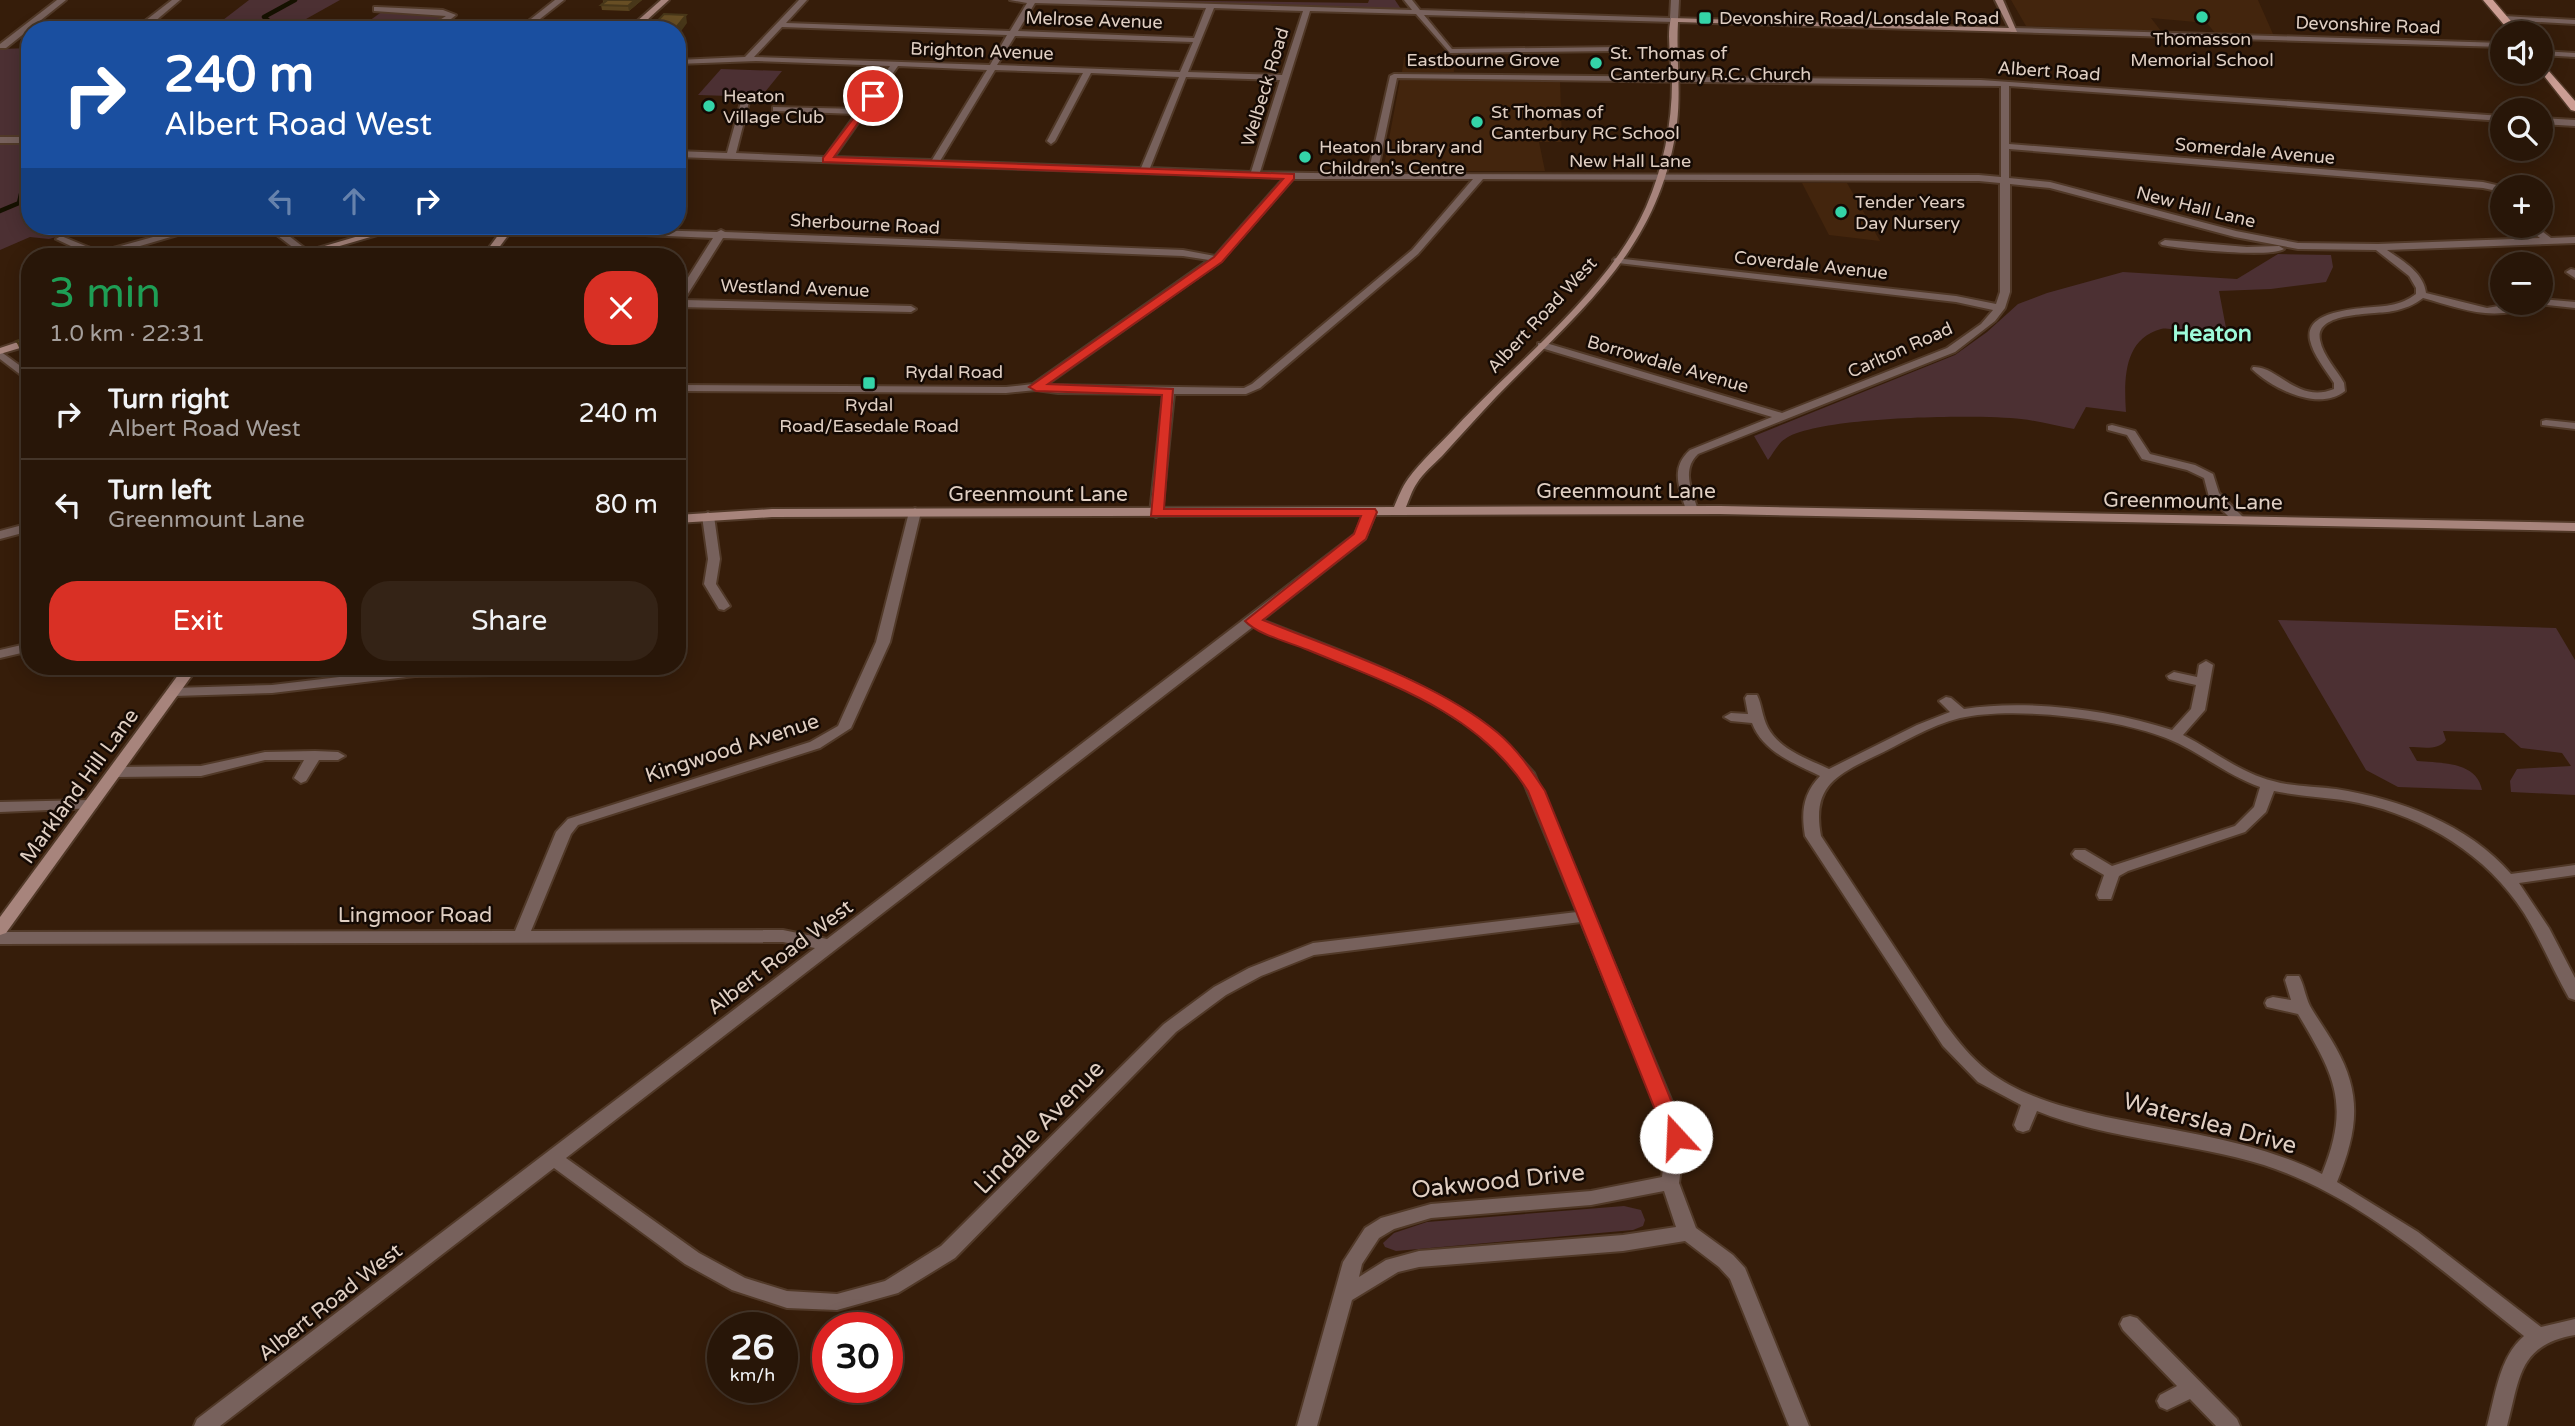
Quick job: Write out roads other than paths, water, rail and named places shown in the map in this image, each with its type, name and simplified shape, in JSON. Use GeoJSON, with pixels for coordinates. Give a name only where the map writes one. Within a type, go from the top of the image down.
{"type":"FeatureCollection","features":[{"type":"Feature","properties":{"kind":"main road"},"geometry":{"type":"LineString","coordinates":[[2488,0],[2506,21]]}},
{"type":"Feature","properties":{"kind":"main road"},"geometry":{"type":"LineString","coordinates":[[2553,80],[2575,108]]}},
{"type":"Feature","properties":{"kind":"street"},"geometry":{"type":"LineString","coordinates":[[36,21],[62,0]]}},
{"type":"Feature","properties":{"kind":"street"},"geometry":{"type":"LineString","coordinates":[[150,21],[176,0]]}},
{"type":"Feature","properties":{"kind":"street"},"geometry":{"type":"LineString","coordinates":[[361,21],[394,0]]}},
{"type":"Feature","properties":{"kind":"street"},"geometry":{"type":"LineString","coordinates":[[533,21],[560,0]]}},
{"type":"Feature","properties":{"kind":"street"},"geometry":{"type":"LineString","coordinates":[[641,21],[665,0]]}},
{"type":"Feature","properties":{"kind":"street"},"geometry":{"type":"LineString","coordinates":[[748,59],[803,0]]}},
{"type":"Feature","properties":{"kind":"street","name":"Devonshire Road"},"geometry":{"type":"LineString","coordinates":[[1014,0],[2490,45]]}},
{"type":"Feature","properties":{"kind":"street"},"geometry":{"type":"LineString","coordinates":[[1408,0],[1450,51],[1618,48]]}},
{"type":"Feature","properties":{"kind":"street"},"geometry":{"type":"LineString","coordinates":[[1674,20],[1675,0]]}},
{"type":"Feature","properties":{"kind":"street"},"geometry":{"type":"LineString","coordinates":[[2000,0],[2014,30]]}},
{"type":"Feature","properties":{"kind":"street"},"geometry":{"type":"LineString","coordinates":[[934,164],[1032,1]]}},
{"type":"Feature","properties":{"kind":"street"},"geometry":{"type":"LineString","coordinates":[[1144,172],[1211,6]]}},
{"type":"Feature","properties":{"kind":"street"},"geometry":{"type":"LineString","coordinates":[[377,9],[453,15],[444,21]]}},
{"type":"Feature","properties":{"kind":"street","name":"Welbeck Road"},"geometry":{"type":"LineString","coordinates":[[1254,176],[1307,9]]}},
{"type":"Feature","properties":{"kind":"street"},"geometry":{"type":"LineString","coordinates":[[2504,18],[2575,22]]}},
{"type":"Feature","properties":{"kind":"street","name":"Albert Road West"},"geometry":{"type":"LineString","coordinates":[[1398,511],[1412,481],[1589,296],[1618,261],[1646,216],[1661,177],[1672,121],[1675,79],[1672,52],[1674,20]]}},
{"type":"Feature","properties":{"kind":"street","name":"Melrose Avenue"},"geometry":{"type":"LineString","coordinates":[[780,25],[1197,40]]}},
{"type":"Feature","properties":{"kind":"street"},"geometry":{"type":"LineString","coordinates":[[3,47],[21,33]]}},
{"type":"Feature","properties":{"kind":"street"},"geometry":{"type":"LineString","coordinates":[[2553,54],[2575,55]]}},
{"type":"Feature","properties":{"kind":"street","name":"Brighton Avenue"},"geometry":{"type":"LineString","coordinates":[[686,62],[748,59],[1285,78]]}},
{"type":"Feature","properties":{"kind":"street"},"geometry":{"type":"LineString","coordinates":[[827,160],[896,64]]}},
{"type":"Feature","properties":{"kind":"street"},"geometry":{"type":"LineString","coordinates":[[1051,141],[1088,71]]}},
{"type":"Feature","properties":{"kind":"street","name":"Eastbourne Grove"},"geometry":{"type":"LineString","coordinates":[[1372,176],[1394,76],[1675,79]]}},
{"type":"Feature","properties":{"kind":"street","name":"Albert Road"},"geometry":{"type":"LineString","coordinates":[[1675,79],[2005,84],[2490,117]]}},
{"type":"Feature","properties":{"kind":"street"},"geometry":{"type":"LineString","coordinates":[[2000,308],[2005,292],[2005,84]]}},
{"type":"Feature","properties":{"kind":"street"},"geometry":{"type":"LineString","coordinates":[[731,156],[745,102]]}},
{"type":"Feature","properties":{"kind":"street"},"geometry":{"type":"LineString","coordinates":[[776,109],[792,105],[861,112]]}},
{"type":"Feature","properties":{"kind":"street"},"geometry":{"type":"LineString","coordinates":[[2553,122],[2575,123]]}},
{"type":"Feature","properties":{"kind":"street"},"geometry":{"type":"LineString","coordinates":[[0,140],[21,140]]}},
{"type":"Feature","properties":{"kind":"street","name":"Somerdale Avenue"},"geometry":{"type":"LineString","coordinates":[[2005,146],[2490,187]]}},
{"type":"Feature","properties":{"kind":"street","name":"New Hall Lane"},"geometry":{"type":"LineString","coordinates":[[686,154],[1254,176],[2004,180],[2050,186],[2235,234],[2292,245],[2378,247],[2575,240]]}},
{"type":"Feature","properties":{"kind":"street"},"geometry":{"type":"LineString","coordinates":[[1036,387],[1218,259],[1291,176]]}},
{"type":"Feature","properties":{"kind":"street","name":"Rydal Road"},"geometry":{"type":"LineString","coordinates":[[686,388],[1006,390],[1036,387],[1240,392],[1256,387],[1415,252],[1481,176]]}},
{"type":"Feature","properties":{"kind":"street","name":"Sherbourne Road"},"geometry":{"type":"LineString","coordinates":[[686,232],[1184,253],[1218,259]]}},
{"type":"Feature","properties":{"kind":"street"},"geometry":{"type":"LineString","coordinates":[[686,290],[721,233]]}},
{"type":"Feature","properties":{"kind":"street"},"geometry":{"type":"LineString","coordinates":[[131,248],[173,235]]}},
{"type":"Feature","properties":{"kind":"street"},"geometry":{"type":"LineString","coordinates":[[282,235],[299,248]]}},
{"type":"Feature","properties":{"kind":"street"},"geometry":{"type":"LineString","coordinates":[[324,248],[371,235]]}},
{"type":"Feature","properties":{"kind":"street"},"geometry":{"type":"LineString","coordinates":[[61,239],[82,248]]}},
{"type":"Feature","properties":{"kind":"street"},"geometry":{"type":"LineString","coordinates":[[2165,243],[2266,250],[2292,245]]}},
{"type":"Feature","properties":{"kind":"street"},"geometry":{"type":"LineString","coordinates":[[2315,310],[2331,316],[2409,304],[2421,295],[2422,289],[2416,279],[2378,247]]}},
{"type":"Feature","properties":{"kind":"street","name":"Coverdale Avenue"},"geometry":{"type":"LineString","coordinates":[[1618,261],[1956,299],[2000,308]]}},
{"type":"Feature","properties":{"kind":"street"},"geometry":{"type":"LineString","coordinates":[[2421,295],[2490,311]]}},
{"type":"Feature","properties":{"kind":"street","name":"Westland Avenue"},"geometry":{"type":"LineString","coordinates":[[686,303],[911,309]]}},
{"type":"Feature","properties":{"kind":"street"},"geometry":{"type":"LineString","coordinates":[[2553,303],[2575,305]]}},
{"type":"Feature","properties":{"kind":"street","name":"Carlton Road"},"geometry":{"type":"LineString","coordinates":[[1692,510],[1681,471],[1689,456],[1951,350],[1983,327],[2000,308]]}},
{"type":"Feature","properties":{"kind":"street"},"geometry":{"type":"LineString","coordinates":[[2487,311],[2495,320]]}},
{"type":"Feature","properties":{"kind":"street"},"geometry":{"type":"LineString","coordinates":[[2257,369],[2309,394],[2327,396],[2340,391],[2340,383],[2315,344],[2316,331],[2331,316]]}},
{"type":"Feature","properties":{"kind":"street"},"geometry":{"type":"LineString","coordinates":[[21,344],[1,351],[21,370]]}},
{"type":"Feature","properties":{"kind":"street","name":"Borrowdale Avenue"},"geometry":{"type":"LineString","coordinates":[[1542,345],[1784,417]]}},
{"type":"Feature","properties":{"kind":"street"},"geometry":{"type":"LineString","coordinates":[[2258,382],[2274,379]]}},
{"type":"Feature","properties":{"kind":"street"},"geometry":{"type":"LineString","coordinates":[[1156,513],[1169,392]]}},
{"type":"Feature","properties":{"kind":"street"},"geometry":{"type":"LineString","coordinates":[[2534,416],[2543,426],[2575,426]]}},
{"type":"Feature","properties":{"kind":"street"},"geometry":{"type":"LineString","coordinates":[[2112,428],[2131,433],[2142,454],[2151,460],[2191,467],[2209,476],[2213,494],[2240,521]]}},
{"type":"Feature","properties":{"kind":"street","name":"Greenmount Lane"},"geometry":{"type":"LineString","coordinates":[[686,518],[915,512],[1692,510],[2575,527]]}},
{"type":"Feature","properties":{"kind":"street","name":"Kingwood Avenue"},"geometry":{"type":"LineString","coordinates":[[521,936],[564,832],[573,822],[815,745],[844,727],[883,642],[915,512]]}},
{"type":"Feature","properties":{"kind":"street","name":"Albert Road West"},"geometry":{"type":"LineString","coordinates":[[204,1426],[1361,536],[1370,512]]}},
{"type":"Feature","properties":{"kind":"street"},"geometry":{"type":"LineString","coordinates":[[708,516],[714,559],[710,584],[724,606]]}},
{"type":"Feature","properties":{"kind":"street"},"geometry":{"type":"LineString","coordinates":[[0,534],[21,529]]}},
{"type":"Feature","properties":{"kind":"street"},"geometry":{"type":"LineString","coordinates":[[1252,621],[1435,698],[1500,743],[1518,762],[1537,791],[1674,1129],[1675,1156],[1670,1183],[1688,1233],[1726,1261],[1738,1275],[1799,1426]]}},
{"type":"Feature","properties":{"kind":"street"},"geometry":{"type":"LineString","coordinates":[[0,654],[21,649]]}},
{"type":"Feature","properties":{"kind":"street"},"geometry":{"type":"LineString","coordinates":[[2174,736],[2197,710],[2206,665]]}},
{"type":"Feature","properties":{"kind":"street","name":"Markland Hill Lane"},"geometry":{"type":"LineString","coordinates":[[0,929],[186,675]]}},
{"type":"Feature","properties":{"kind":"street"},"geometry":{"type":"LineString","coordinates":[[174,692],[244,691],[388,675]]}},
{"type":"Feature","properties":{"kind":"street"},"geometry":{"type":"LineString","coordinates":[[2174,676],[2203,682]]}},
{"type":"Feature","properties":{"kind":"street"},"geometry":{"type":"LineString","coordinates":[[1752,698],[1755,719],[1770,743],[1828,774],[1959,713],[2003,710],[2138,724],[2174,736],[2218,765],[2268,785],[2341,794],[2386,805],[2460,839],[2510,879],[2575,995]]}},
{"type":"Feature","properties":{"kind":"street"},"geometry":{"type":"LineString","coordinates":[[1946,701],[1959,713]]}},
{"type":"Feature","properties":{"kind":"street"},"geometry":{"type":"LineString","coordinates":[[1731,717],[1755,719]]}},
{"type":"Feature","properties":{"kind":"street"},"geometry":{"type":"LineString","coordinates":[[301,778],[315,755]]}},
{"type":"Feature","properties":{"kind":"street"},"geometry":{"type":"LineString","coordinates":[[116,772],[201,771],[265,757],[338,756]]}},
{"type":"Feature","properties":{"kind":"street","name":"Waterslea Drive"},"geometry":{"type":"LineString","coordinates":[[1828,774],[1810,804],[1809,820],[1813,836],[1957,1052],[1987,1079],[2031,1102],[2238,1150],[2327,1183],[2401,1230],[2537,1335]]}},
{"type":"Feature","properties":{"kind":"street"},"geometry":{"type":"LineString","coordinates":[[2080,855],[2112,873],[2240,829],[2261,809],[2268,785]]}},
{"type":"Feature","properties":{"kind":"street"},"geometry":{"type":"LineString","coordinates":[[0,807],[91,805]]}},
{"type":"Feature","properties":{"kind":"street"},"geometry":{"type":"LineString","coordinates":[[2510,879],[2573,863]]}},
{"type":"Feature","properties":{"kind":"street"},"geometry":{"type":"LineString","coordinates":[[2105,895],[2112,873]]}},
{"type":"Feature","properties":{"kind":"street","name":"Lindale Avenue"},"geometry":{"type":"LineString","coordinates":[[552,1157],[701,1265],[749,1291],[806,1303],[837,1302],[870,1294],[925,1270],[948,1252],[1170,1028],[1208,997],[1239,977],[1276,960],[1313,949],[1588,916]]}},
{"type":"Feature","properties":{"kind":"street","name":"Lingmoor Road"},"geometry":{"type":"LineString","coordinates":[[0,938],[783,936],[829,945]]}},
{"type":"Feature","properties":{"kind":"street"},"geometry":{"type":"LineString","coordinates":[[2293,980],[2300,1008],[2334,1060],[2343,1084],[2347,1130],[2327,1183]]}},
{"type":"Feature","properties":{"kind":"street"},"geometry":{"type":"LineString","coordinates":[[2273,1003],[2300,1008]]}},
{"type":"Feature","properties":{"kind":"street"},"geometry":{"type":"LineString","coordinates":[[2023,1125],[2031,1102]]}},
{"type":"Feature","properties":{"kind":"street","name":"Oakwood Drive"},"geometry":{"type":"LineString","coordinates":[[1307,1426],[1353,1262],[1372,1233],[1388,1223],[1408,1216],[1591,1198],[1670,1183]]}},
{"type":"Feature","properties":{"kind":"street"},"geometry":{"type":"LineString","coordinates":[[1342,1296],[1393,1266],[1419,1259],[1623,1243],[1688,1233]]}},
{"type":"Feature","properties":{"kind":"street"},"geometry":{"type":"LineString","coordinates":[[2130,1324],[2230,1426]]}},
{"type":"Feature","properties":{"kind":"street"},"geometry":{"type":"LineString","coordinates":[[2497,1426],[2512,1372],[2521,1351],[2537,1335],[2575,1327]]}},
{"type":"Feature","properties":{"kind":"street"},"geometry":{"type":"LineString","coordinates":[[2167,1401],[2193,1388]]}},
{"type":"Feature","properties":{"kind":"waterway"},"geometry":{"type":"LineString","coordinates":[[269,21],[264,17],[295,0]]}},
{"type":"Feature","properties":{"kind":"waterway"},"geometry":{"type":"LineString","coordinates":[[0,211],[19,203],[21,194]]}},
{"type":"Feature","properties":{"kind":"place","name":"Thomasson Memorial School"},"geometry":{"type":"Point","coordinates":[2202,17]}},
{"type":"Feature","properties":{"kind":"place","name":"Devonshire Road/Lonsdale Road"},"geometry":{"type":"Point","coordinates":[1705,18]}},
{"type":"Feature","properties":{"kind":"place","name":"St. Thomas of Canterbury R.C. Church"},"geometry":{"type":"Point","coordinates":[1596,63]}},
{"type":"Feature","properties":{"kind":"place","name":"Heaton Village Club"},"geometry":{"type":"Point","coordinates":[709,106]}},
{"type":"Feature","properties":{"kind":"place","name":"St Thomas of Canterbury RC School"},"geometry":{"type":"Point","coordinates":[1477,122]}},
{"type":"Feature","properties":{"kind":"place","name":"Heaton Library and Children's Centre"},"geometry":{"type":"Point","coordinates":[1305,157]}},
{"type":"Feature","properties":{"kind":"place","name":"Tender Years Day Nursery"},"geometry":{"type":"Point","coordinates":[1841,212]}},
{"type":"Feature","properties":{"kind":"place","name":"Rydal Road/Easedale Road"},"geometry":{"type":"Point","coordinates":[869,383]}},
{"type":"Feature","properties":{"kind":"district","name":"Heaton"},"geometry":{"type":"Point","coordinates":[2212,333]}}]}
